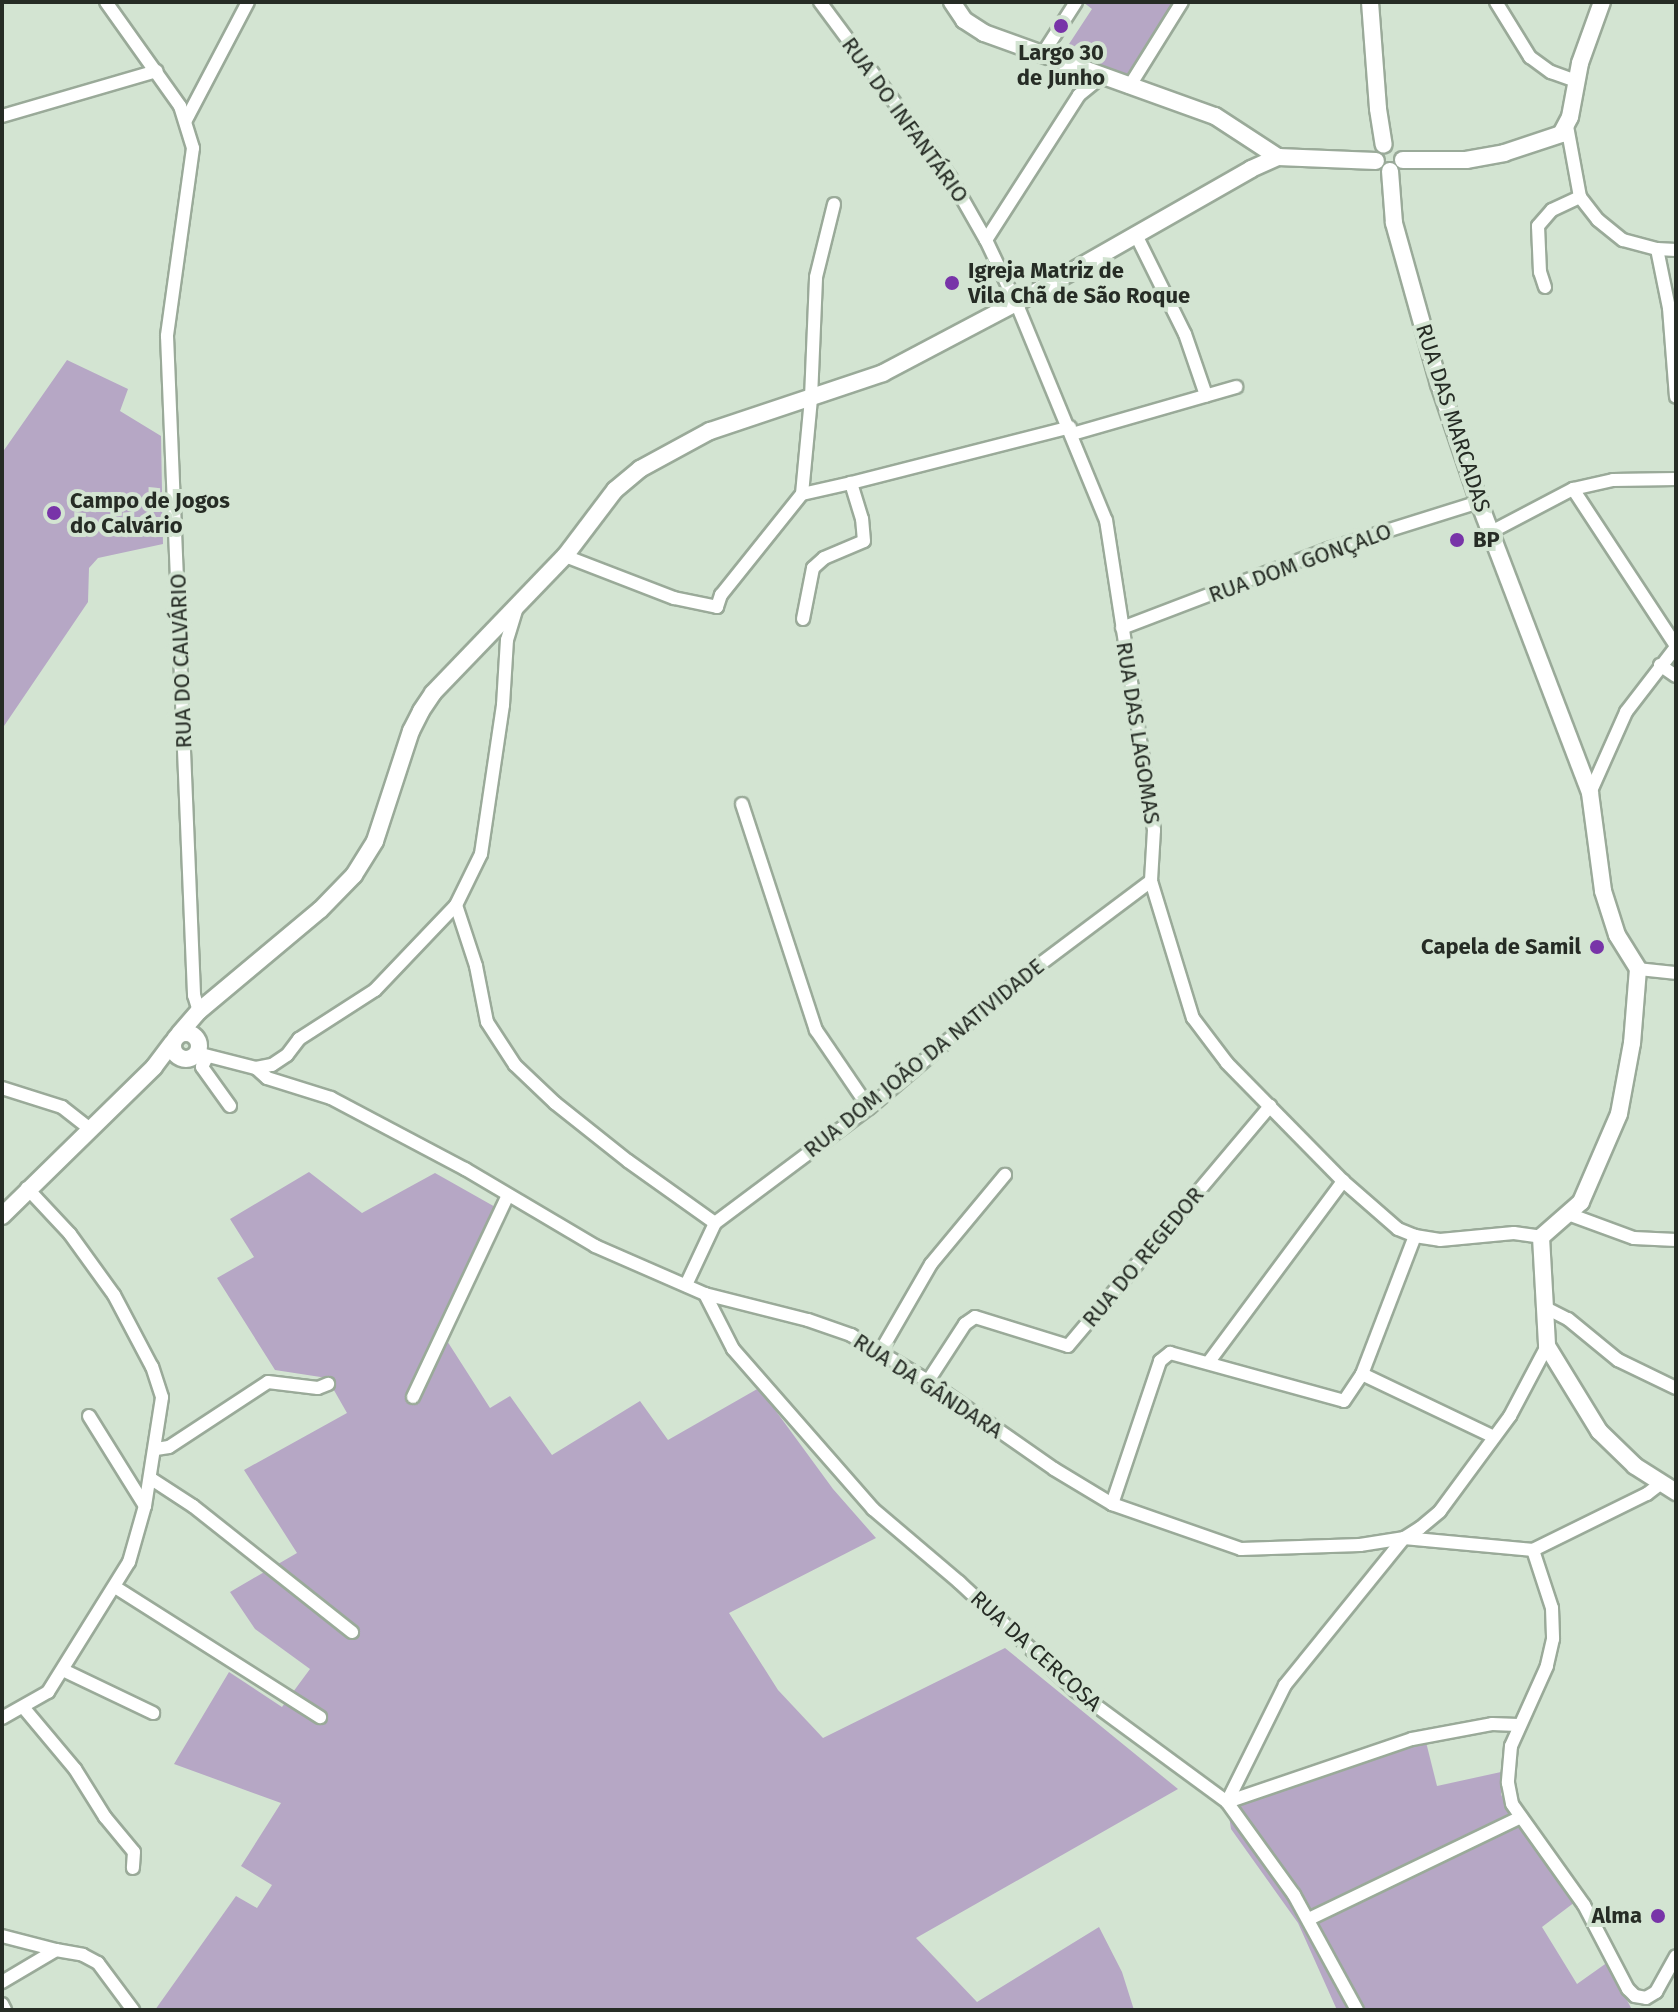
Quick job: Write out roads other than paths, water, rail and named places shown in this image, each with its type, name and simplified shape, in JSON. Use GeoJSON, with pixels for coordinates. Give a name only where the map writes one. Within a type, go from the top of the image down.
{"type":"FeatureCollection","features":[{"type":"Feature","properties":{"kind":"street","name":"RUA DO CALVÁRIO"},"geometry":{"type":"LineString","coordinates":[[106,2],[157,71],[186,120],[193,148],[167,336],[194,995],[199,1011]]}},
{"type":"Feature","properties":{"kind":"street"},"geometry":{"type":"LineString","coordinates":[[186,120],[248,2]]}},
{"type":"Feature","properties":{"kind":"street","name":"RUA DO INFANTÁRIO"},"geometry":{"type":"LineString","coordinates":[[820,2],[950,177],[986,240],[1016,303]]}},
{"type":"Feature","properties":{"kind":"street"},"geometry":{"type":"LineString","coordinates":[[952,2],[964,20],[984,33],[1215,116],[1278,157]]}},
{"type":"Feature","properties":{"kind":"street"},"geometry":{"type":"LineString","coordinates":[[1042,55],[1076,2]]}},
{"type":"Feature","properties":{"kind":"street"},"geometry":{"type":"LineString","coordinates":[[1129,87],[1182,2]]}},
{"type":"Feature","properties":{"kind":"street"},"geometry":{"type":"LineString","coordinates":[[1370,2],[1384,145],[1377,153],[1389,164]]}},
{"type":"Feature","properties":{"kind":"street"},"geometry":{"type":"LineString","coordinates":[[1496,2],[1530,57],[1551,72],[1576,81]]}},
{"type":"Feature","properties":{"kind":"street"},"geometry":{"type":"LineString","coordinates":[[1602,2],[1576,81],[1567,126],[1580,197],[1598,220],[1623,240],[1657,249],[1676,250]]}},
{"type":"Feature","properties":{"kind":"street"},"geometry":{"type":"LineString","coordinates":[[2,116],[157,71]]}},
{"type":"Feature","properties":{"kind":"street"},"geometry":{"type":"LineString","coordinates":[[986,240],[1092,73]]}},
{"type":"Feature","properties":{"kind":"street"},"geometry":{"type":"LineString","coordinates":[[1079,95],[1092,73]]}},
{"type":"Feature","properties":{"kind":"street"},"geometry":{"type":"LineString","coordinates":[[177,1045],[199,1011],[320,910],[354,875],[375,841],[411,731],[433,693],[516,610],[565,556],[615,490],[640,469],[710,431],[883,373],[1016,303],[1251,169],[1278,157],[1389,164],[1466,160],[1504,153],[1553,138],[1567,126]]}},
{"type":"Feature","properties":{"kind":"street"},"geometry":{"type":"LineString","coordinates":[[1251,169],[1257,144]]}},
{"type":"Feature","properties":{"kind":"street"},"geometry":{"type":"LineString","coordinates":[[1384,145],[1398,147],[1389,164]]}},
{"type":"Feature","properties":{"kind":"street","name":"RUA DAS MARCADAS"},"geometry":{"type":"LineString","coordinates":[[1389,164],[1394,223],[1404,262],[1479,502],[1580,774],[1590,793],[1603,891],[1617,935],[1638,969]]}},
{"type":"Feature","properties":{"kind":"street"},"geometry":{"type":"LineString","coordinates":[[1545,287],[1540,272],[1538,226],[1552,210],[1580,197]]}},
{"type":"Feature","properties":{"kind":"street"},"geometry":{"type":"LineString","coordinates":[[565,556],[674,598],[717,607],[721,595],[802,494],[811,398],[816,277],[834,204]]}},
{"type":"Feature","properties":{"kind":"street"},"geometry":{"type":"LineString","coordinates":[[1136,235],[1185,334],[1206,395]]}},
{"type":"Feature","properties":{"kind":"street"},"geometry":{"type":"LineString","coordinates":[[1657,249],[1669,308],[1676,397]]}},
{"type":"Feature","properties":{"kind":"street","name":"RUA DAS LAGOMAS"},"geometry":{"type":"LineString","coordinates":[[1016,303],[1106,520],[1154,830],[1151,881],[1193,1018],[1227,1063],[1343,1181],[1398,1229],[1415,1236],[1440,1240],[1514,1233],[1541,1237]]}},
{"type":"Feature","properties":{"kind":"street"},"geometry":{"type":"LineString","coordinates":[[802,494],[1236,387]]}},
{"type":"Feature","properties":{"kind":"street"},"geometry":{"type":"LineString","coordinates":[[1491,532],[1573,489],[1613,480],[1676,479]]}},
{"type":"Feature","properties":{"kind":"street"},"geometry":{"type":"LineString","coordinates":[[803,619],[813,568],[824,558],[864,541],[862,519],[851,483]]}},
{"type":"Feature","properties":{"kind":"street"},"geometry":{"type":"LineString","coordinates":[[1573,489],[1676,646],[1626,712],[1590,793]]}},
{"type":"Feature","properties":{"kind":"street","name":"RUA DOM GONÇALO"},"geometry":{"type":"LineString","coordinates":[[1122,628],[1329,549],[1479,502]]}},
{"type":"Feature","properties":{"kind":"street"},"geometry":{"type":"LineString","coordinates":[[256,1068],[272,1065],[287,1055],[299,1039],[375,990],[456,905],[481,854],[503,705],[507,640],[516,610]]}},
{"type":"Feature","properties":{"kind":"street"},"geometry":{"type":"LineString","coordinates":[[1660,665],[1676,676]]}},
{"type":"Feature","properties":{"kind":"street"},"geometry":{"type":"LineString","coordinates":[[742,804],[816,1030],[869,1108]]}},
{"type":"Feature","properties":{"kind":"street","name":"RUA DOM JOÃO DA NATIVIDADE"},"geometry":{"type":"LineString","coordinates":[[686,1285],[715,1223],[869,1108],[1019,980],[1151,881]]}},
{"type":"Feature","properties":{"kind":"street"},"geometry":{"type":"LineString","coordinates":[[456,905],[476,966],[487,1022],[506,1053],[555,1103],[715,1223]]}},
{"type":"Feature","properties":{"kind":"street"},"geometry":{"type":"LineString","coordinates":[[1676,973],[1638,969],[1626,1089],[1581,1202],[1571,1215],[1541,1237],[1547,1346],[1599,1431],[1660,1484],[1676,1492]]}},
{"type":"Feature","properties":{"kind":"street"},"geometry":{"type":"LineString","coordinates":[[199,1011],[202,1067],[230,1106]]}},
{"type":"Feature","properties":{"kind":"street"},"geometry":{"type":"LineString","coordinates":[[2,1216],[27,1188],[190,1033],[200,1049]]}},
{"type":"Feature","properties":{"kind":"street"},"geometry":{"type":"LineString","coordinates":[[177,1045],[191,1058],[200,1049]]}},
{"type":"Feature","properties":{"kind":"street","name":"RUA DA GÂNDARA"},"geometry":{"type":"LineString","coordinates":[[200,1049],[256,1068],[267,1078],[331,1098],[595,1246],[705,1294],[808,1320],[851,1335],[928,1381],[1054,1469],[1112,1504],[1241,1549],[1319,1549],[1404,1538],[1440,1511],[1518,1406],[1547,1346]]}},
{"type":"Feature","properties":{"kind":"street"},"geometry":{"type":"LineString","coordinates":[[2,1088],[62,1107],[89,1128]]}},
{"type":"Feature","properties":{"kind":"street","name":"RUA DO REGEDOR"},"geometry":{"type":"LineString","coordinates":[[928,1381],[965,1324],[975,1317],[1068,1346],[1270,1106]]}},
{"type":"Feature","properties":{"kind":"street"},"geometry":{"type":"LineString","coordinates":[[879,1354],[931,1264],[1005,1175]]}},
{"type":"Feature","properties":{"kind":"street"},"geometry":{"type":"LineString","coordinates":[[1208,1363],[1343,1181]]}},
{"type":"Feature","properties":{"kind":"street"},"geometry":{"type":"LineString","coordinates":[[2,1718],[48,1692],[129,1562],[145,1506],[162,1397],[152,1367],[114,1295],[70,1234],[27,1188]]}},
{"type":"Feature","properties":{"kind":"street"},"geometry":{"type":"LineString","coordinates":[[413,1397],[508,1195]]}},
{"type":"Feature","properties":{"kind":"street"},"geometry":{"type":"LineString","coordinates":[[1571,1215],[1634,1238],[1676,1240]]}},
{"type":"Feature","properties":{"kind":"street"},"geometry":{"type":"LineString","coordinates":[[1112,1504],[1160,1361],[1170,1353],[1344,1401],[1362,1374],[1415,1236]]}},
{"type":"Feature","properties":{"kind":"street","name":"RUA DA CERCOSA"},"geometry":{"type":"LineString","coordinates":[[705,1294],[733,1349],[873,1509],[959,1582],[1076,1691],[1227,1802],[1309,1919],[1357,2010]]}},
{"type":"Feature","properties":{"kind":"street"},"geometry":{"type":"LineString","coordinates":[[1544,1307],[1568,1319],[1618,1360],[1676,1388]]}},
{"type":"Feature","properties":{"kind":"street"},"geometry":{"type":"LineString","coordinates":[[1362,1374],[1494,1437]]}},
{"type":"Feature","properties":{"kind":"street"},"geometry":{"type":"LineString","coordinates":[[156,1449],[169,1447],[268,1382],[318,1388],[328,1384]]}},
{"type":"Feature","properties":{"kind":"street"},"geometry":{"type":"LineString","coordinates":[[89,1416],[145,1506]]}},
{"type":"Feature","properties":{"kind":"street"},"geometry":{"type":"LineString","coordinates":[[150,1478],[193,1506],[352,1632]]}},
{"type":"Feature","properties":{"kind":"street"},"geometry":{"type":"LineString","coordinates":[[1227,1802],[1285,1685],[1404,1538],[1533,1550],[1647,1494],[1660,1484]]}},
{"type":"Feature","properties":{"kind":"street"},"geometry":{"type":"LineString","coordinates":[[1533,1550],[1552,1608],[1553,1639],[1534,1699],[1518,1725],[1511,1746],[1508,1783],[1512,1804],[1584,1905],[1628,1989],[1635,1996],[1646,1998],[1656,1992],[1676,1956]]}},
{"type":"Feature","properties":{"kind":"street"},"geometry":{"type":"LineString","coordinates":[[115,1587],[320,1717]]}},
{"type":"Feature","properties":{"kind":"street"},"geometry":{"type":"LineString","coordinates":[[63,1670],[153,1713]]}},
{"type":"Feature","properties":{"kind":"street"},"geometry":{"type":"LineString","coordinates":[[23,1707],[75,1769],[105,1817],[134,1852],[133,1868]]}},
{"type":"Feature","properties":{"kind":"street"},"geometry":{"type":"LineString","coordinates":[[1227,1802],[1412,1739],[1492,1724],[1518,1725]]}},
{"type":"Feature","properties":{"kind":"street"},"geometry":{"type":"LineString","coordinates":[[1309,1919],[1521,1817]]}},
{"type":"Feature","properties":{"kind":"street"},"geometry":{"type":"LineString","coordinates":[[2,1936],[83,1955],[98,1963],[133,2010]]}},
{"type":"Feature","properties":{"kind":"street"},"geometry":{"type":"LineString","coordinates":[[4,1977],[56,1950]]}},
{"type":"Feature","properties":{"kind":"street"},"geometry":{"type":"LineString","coordinates":[[2,2004],[5,2010]]}},
{"type":"Feature","properties":{"kind":"place","name":"Largo 30 de Junho"},"geometry":{"type":"Point","coordinates":[1061,26]}},
{"type":"Feature","properties":{"kind":"place","name":"Igreja Matriz de Vila Chã de São Roque"},"geometry":{"type":"Point","coordinates":[952,283]}},
{"type":"Feature","properties":{"kind":"place","name":"Campo de Jogos do Calvário"},"geometry":{"type":"Point","coordinates":[54,513]}},
{"type":"Feature","properties":{"kind":"place","name":"BP"},"geometry":{"type":"Point","coordinates":[1457,540]}},
{"type":"Feature","properties":{"kind":"place","name":"Capela de Samil"},"geometry":{"type":"Point","coordinates":[1597,947]}},
{"type":"Feature","properties":{"kind":"place","name":"Alma"},"geometry":{"type":"Point","coordinates":[1658,1916]}}]}
